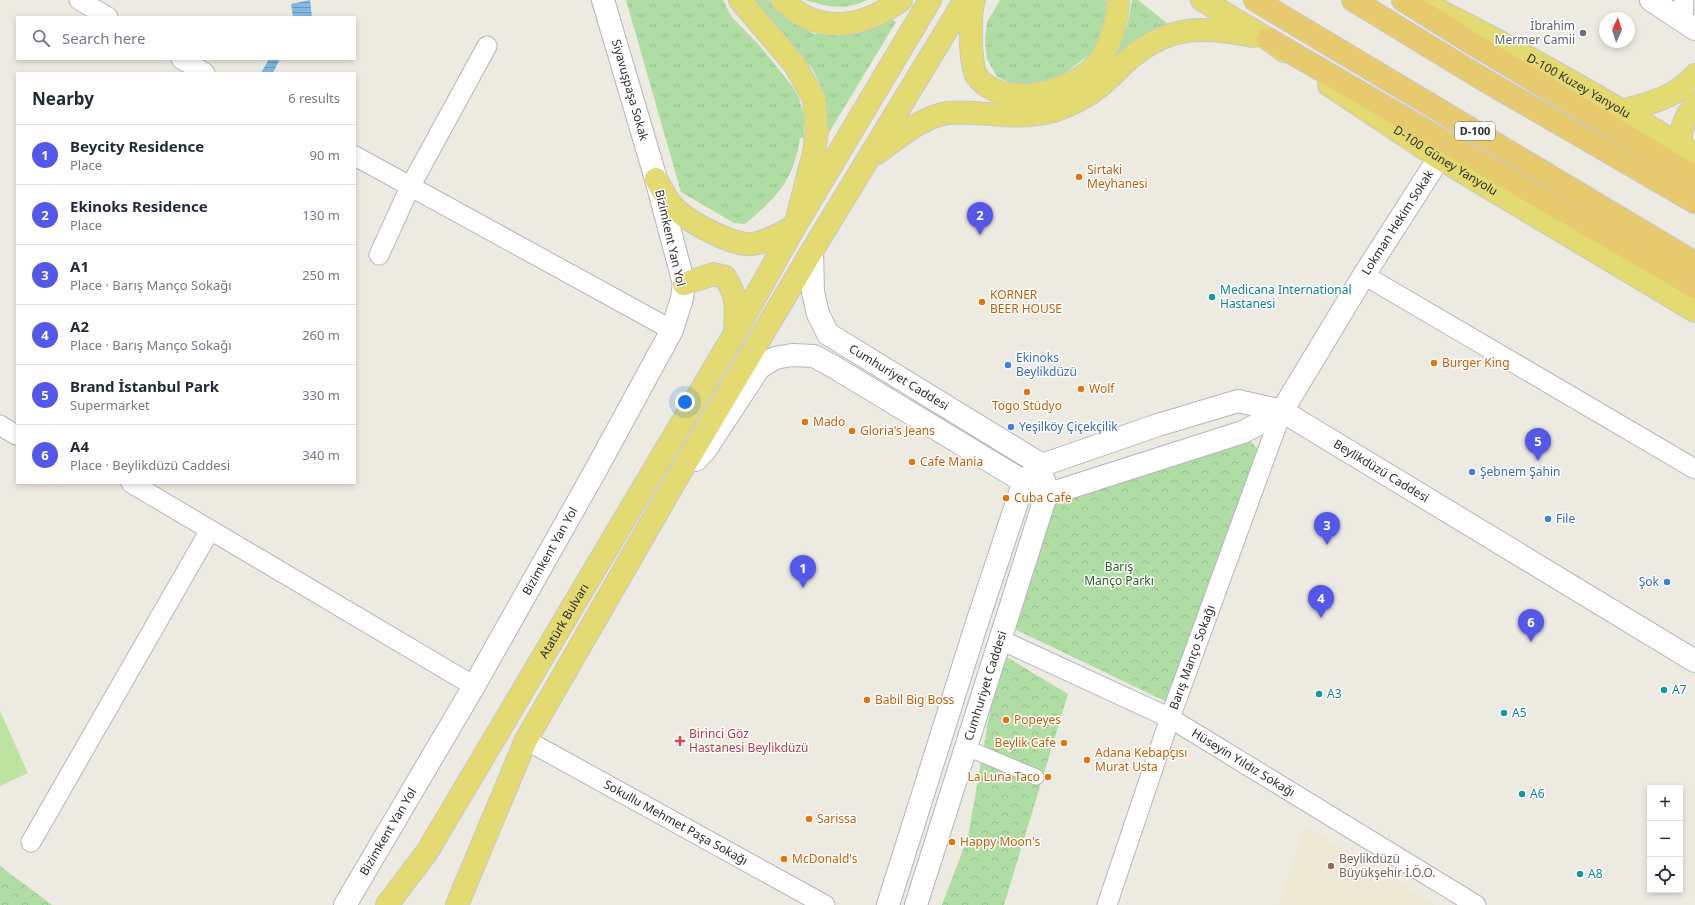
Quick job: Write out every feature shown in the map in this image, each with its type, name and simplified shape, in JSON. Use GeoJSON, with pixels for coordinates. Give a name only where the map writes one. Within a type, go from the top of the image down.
{"type":"FeatureCollection","features":[{"type":"Feature","properties":{"kind":"highway","name":"D-100"},"geometry":{"type":"LineString","coordinates":[[1255,0],[1695,263]]}},
{"type":"Feature","properties":{"kind":"highway"},"geometry":{"type":"LineString","coordinates":[[1353,0],[1481,78],[1695,202]]}},
{"type":"Feature","properties":{"kind":"highway"},"geometry":{"type":"LineString","coordinates":[[1403,0],[1475,45],[1695,176]]}},
{"type":"Feature","properties":{"kind":"highway"},"geometry":{"type":"LineString","coordinates":[[1268,39],[1695,287]]}},
{"type":"Feature","properties":{"kind":"main road","name":"Siyavuşpaşa Sokak"},"geometry":{"type":"LineString","coordinates":[[603,0],[656,179]]}},
{"type":"Feature","properties":{"kind":"main road"},"geometry":{"type":"LineString","coordinates":[[740,0],[795,65],[814,99],[817,130],[814,153],[795,226]]}},
{"type":"Feature","properties":{"kind":"main road"},"geometry":{"type":"LineString","coordinates":[[782,0],[798,13],[816,21],[834,25],[861,21],[884,12],[901,0]]}},
{"type":"Feature","properties":{"kind":"main road"},"geometry":{"type":"LineString","coordinates":[[656,179],[673,206],[689,219],[708,230],[739,243],[752,244],[769,240],[795,226],[930,0]]}},
{"type":"Feature","properties":{"kind":"main road"},"geometry":{"type":"LineString","coordinates":[[457,901],[526,740],[673,485],[812,251],[965,0]]}},
{"type":"Feature","properties":{"kind":"main road"},"geometry":{"type":"LineString","coordinates":[[974,0],[970,46],[976,74],[987,85],[998,91],[1017,95],[1037,94],[1057,89],[1080,78],[1094,67],[1113,34],[1118,15],[1118,0]]}},
{"type":"Feature","properties":{"kind":"main road","name":"D-100 Güney Yanyolu"},"geometry":{"type":"LineString","coordinates":[[1202,0],[1268,39],[1317,76],[1439,158],[1695,311]]}},
{"type":"Feature","properties":{"kind":"main road","name":"D-100 Kuzey Yanyolu"},"geometry":{"type":"LineString","coordinates":[[1417,0],[1464,23],[1550,70],[1688,150]]}},
{"type":"Feature","properties":{"kind":"main road"},"geometry":{"type":"LineString","coordinates":[[1650,0],[1687,17]]}},
{"type":"Feature","properties":{"kind":"main road"},"geometry":{"type":"LineString","coordinates":[[868,159],[922,121],[940,114],[961,113],[1018,116],[1052,111],[1072,104],[1095,90],[1127,60],[1144,47],[1166,36],[1186,31],[1212,30],[1229,31],[1268,39]]}},
{"type":"Feature","properties":{"kind":"main road"},"geometry":{"type":"LineString","coordinates":[[1621,111],[1663,99],[1680,89],[1695,75]]}},
{"type":"Feature","properties":{"kind":"main road"},"geometry":{"type":"LineString","coordinates":[[1688,150],[1680,135],[1683,123],[1688,113],[1695,105]]}},
{"type":"Feature","properties":{"kind":"main road","name":"Lokman Hekim Sokak"},"geometry":{"type":"LineString","coordinates":[[1282,411],[1364,275],[1439,158]]}},
{"type":"Feature","properties":{"kind":"main road","name":"Bizimkent Yan Yol"},"geometry":{"type":"LineString","coordinates":[[345,905],[474,686],[593,476],[672,330],[682,298],[684,284],[656,179]]}},
{"type":"Feature","properties":{"kind":"main road","name":"Atatürk Bulvarı"},"geometry":{"type":"LineString","coordinates":[[387,905],[427,852],[735,333],[795,226]]}},
{"type":"Feature","properties":{"kind":"main road","name":"Cumhuriyet Caddesi"},"geometry":{"type":"LineString","coordinates":[[812,251],[812,292],[818,314],[828,334],[1042,465],[1046,495],[916,905]]}},
{"type":"Feature","properties":{"kind":"main road"},"geometry":{"type":"LineString","coordinates":[[684,284],[714,274],[725,277],[732,288],[736,301],[735,333]]}},
{"type":"Feature","properties":{"kind":"main road","name":"Cumhuriyet Caddesi"},"geometry":{"type":"LineString","coordinates":[[673,485],[706,449],[759,368],[775,358],[806,355],[814,356],[834,367],[1046,495]]}},
{"type":"Feature","properties":{"kind":"main road","name":"Beylikdüzü Caddesi"},"geometry":{"type":"LineString","coordinates":[[1042,465],[1158,425],[1238,401],[1282,411],[1695,661]]}},
{"type":"Feature","properties":{"kind":"main road"},"geometry":{"type":"LineString","coordinates":[[1046,495],[1243,432],[1282,411]]}},
{"type":"Feature","properties":{"kind":"main road"},"geometry":{"type":"LineString","coordinates":[[888,905],[975,629],[1024,481],[1042,465]]}},
{"type":"Feature","properties":{"kind":"main road"},"geometry":{"type":"LineString","coordinates":[[975,629],[1001,640]]}},
{"type":"Feature","properties":{"kind":"main road"},"geometry":{"type":"LineString","coordinates":[[400,905],[422,867],[427,852]]}},
{"type":"Feature","properties":{"kind":"street"},"geometry":{"type":"LineString","coordinates":[[79,0],[106,16]]}},
{"type":"Feature","properties":{"kind":"street"},"geometry":{"type":"LineString","coordinates":[[379,255],[410,187],[487,46]]}},
{"type":"Feature","properties":{"kind":"street"},"geometry":{"type":"LineString","coordinates":[[182,60],[203,72]]}},
{"type":"Feature","properties":{"kind":"street"},"geometry":{"type":"LineString","coordinates":[[356,157],[672,330]]}},
{"type":"Feature","properties":{"kind":"street"},"geometry":{"type":"LineString","coordinates":[[1364,275],[1695,469]]}},
{"type":"Feature","properties":{"kind":"street","name":"Barış Manço Sokağı"},"geometry":{"type":"LineString","coordinates":[[1107,905],[1170,718],[1282,411]]}},
{"type":"Feature","properties":{"kind":"street"},"geometry":{"type":"LineString","coordinates":[[0,425],[16,435]]}},
{"type":"Feature","properties":{"kind":"street"},"geometry":{"type":"LineString","coordinates":[[133,484],[474,686]]}},
{"type":"Feature","properties":{"kind":"street"},"geometry":{"type":"LineString","coordinates":[[31,842],[210,530]]}},
{"type":"Feature","properties":{"kind":"street","name":"Hüseyin Yıldız Sokağı"},"geometry":{"type":"LineString","coordinates":[[1001,640],[1170,718],[1476,905]]}},
{"type":"Feature","properties":{"kind":"street","name":"Sokullu Mehmet Paşa Sokağı"},"geometry":{"type":"LineString","coordinates":[[526,740],[824,905]]}},
{"type":"Feature","properties":{"kind":"street"},"geometry":{"type":"LineString","coordinates":[[967,748],[1036,777]]}},
{"type":"Feature","properties":{"kind":"shaded area","name":"Beylikdüzü Büyükşehir İ.Ö.O."},"geometry":{"type":"Polygon","coordinates":[[[1305,827],[1435,905],[1279,905],[1305,827]]]}},
{"type":"Feature","properties":{"kind":"green space"},"geometry":{"type":"Polygon","coordinates":[[[626,0],[723,0],[731,16],[760,46],[792,86],[799,98],[804,116],[804,138],[800,138],[797,153],[788,177],[775,196],[745,224],[734,223],[681,192],[626,0]]]}},
{"type":"Feature","properties":{"kind":"green space"},"geometry":{"type":"Polygon","coordinates":[[[750,0],[769,0],[786,17],[814,34],[854,33],[891,18],[896,22],[827,136],[825,95],[812,68],[750,0]]]}},
{"type":"Feature","properties":{"kind":"green space"},"geometry":{"type":"Polygon","coordinates":[[[805,0],[867,0],[851,6],[836,7],[805,0]]]}},
{"type":"Feature","properties":{"kind":"green space"},"geometry":{"type":"Polygon","coordinates":[[[1000,0],[1105,0],[1109,8],[1103,31],[1095,48],[1085,58],[1061,76],[1043,85],[1016,85],[997,77],[987,59],[985,41],[987,22],[1000,0]]]}},
{"type":"Feature","properties":{"kind":"green space"},"geometry":{"type":"Polygon","coordinates":[[[1132,0],[1138,0],[1168,24],[1106,67],[1127,27],[1132,0]]]}},
{"type":"Feature","properties":{"kind":"green space","name":"Barış Manço Parkı"},"geometry":{"type":"Polygon","coordinates":[[[1249,440],[1259,450],[1169,703],[1004,624],[1051,499],[1249,440]]]}},
{"type":"Feature","properties":{"kind":"green space"},"geometry":{"type":"Polygon","coordinates":[[[1000,653],[1068,694],[1004,905],[942,905],[968,837],[1000,653]]]}},
{"type":"Feature","properties":{"kind":"green space"},"geometry":{"type":"Polygon","coordinates":[[[0,711],[28,773],[0,786],[0,711]]]}},
{"type":"Feature","properties":{"kind":"green space"},"geometry":{"type":"Polygon","coordinates":[[[0,866],[52,905],[0,905],[0,866]]]}},
{"type":"Feature","properties":{"kind":"water"},"geometry":{"type":"Polygon","coordinates":[[[310,0],[312,16],[293,16],[291,4],[310,0]]]}},
{"type":"Feature","properties":{"kind":"water"},"geometry":{"type":"Polygon","coordinates":[[[268,60],[280,60],[274,72],[262,72],[268,60]]]}},
{"type":"Feature","properties":{"kind":"place","name":"İbrahim Mermer Camii"},"geometry":{"type":"Point","coordinates":[1583,33]}},
{"type":"Feature","properties":{"kind":"place","name":"Sirtaki Meyhanesi"},"geometry":{"type":"Point","coordinates":[1079,177]}},
{"type":"Feature","properties":{"kind":"place","name":"Ekinoks Residence"},"geometry":{"type":"Point","coordinates":[980,235]}},
{"type":"Feature","properties":{"kind":"place","name":"Medicana International Hastanesi"},"geometry":{"type":"Point","coordinates":[1212,297]}},
{"type":"Feature","properties":{"kind":"place","name":"KORNER BEER HOUSE"},"geometry":{"type":"Point","coordinates":[982,302]}},
{"type":"Feature","properties":{"kind":"place","name":"Burger King"},"geometry":{"type":"Point","coordinates":[1434,363]}},
{"type":"Feature","properties":{"kind":"place","name":"Ekinoks Beylikdüzü"},"geometry":{"type":"Point","coordinates":[1008,365]}},
{"type":"Feature","properties":{"kind":"place","name":"Wolf"},"geometry":{"type":"Point","coordinates":[1081,389]}},
{"type":"Feature","properties":{"kind":"place","name":"Togo Stüdyo"},"geometry":{"type":"Point","coordinates":[1027,392]}},
{"type":"Feature","properties":{"kind":"place","name":"Mado"},"geometry":{"type":"Point","coordinates":[805,422]}},
{"type":"Feature","properties":{"kind":"place","name":"Yeşilköy Çiçekçilik"},"geometry":{"type":"Point","coordinates":[1011,427]}},
{"type":"Feature","properties":{"kind":"place","name":"Gloria's Jeans"},"geometry":{"type":"Point","coordinates":[852,431]}},
{"type":"Feature","properties":{"kind":"place","name":"Brand İstanbul Park"},"geometry":{"type":"Point","coordinates":[1538,461]}},
{"type":"Feature","properties":{"kind":"place","name":"Cafe Mania"},"geometry":{"type":"Point","coordinates":[912,462]}},
{"type":"Feature","properties":{"kind":"place","name":"Şebnem Şahin"},"geometry":{"type":"Point","coordinates":[1472,472]}},
{"type":"Feature","properties":{"kind":"place","name":"Cuba Cafe"},"geometry":{"type":"Point","coordinates":[1006,498]}},
{"type":"Feature","properties":{"kind":"place","name":"File"},"geometry":{"type":"Point","coordinates":[1548,519]}},
{"type":"Feature","properties":{"kind":"place","name":"A1"},"geometry":{"type":"Point","coordinates":[1327,545]}},
{"type":"Feature","properties":{"kind":"place","name":"Şok"},"geometry":{"type":"Point","coordinates":[1667,582]}},
{"type":"Feature","properties":{"kind":"place","name":"Beycity Residence"},"geometry":{"type":"Point","coordinates":[803,588]}},
{"type":"Feature","properties":{"kind":"place","name":"A2"},"geometry":{"type":"Point","coordinates":[1321,618]}},
{"type":"Feature","properties":{"kind":"place","name":"A4"},"geometry":{"type":"Point","coordinates":[1531,642]}},
{"type":"Feature","properties":{"kind":"place","name":"A7"},"geometry":{"type":"Point","coordinates":[1664,690]}},
{"type":"Feature","properties":{"kind":"place","name":"A3"},"geometry":{"type":"Point","coordinates":[1319,694]}},
{"type":"Feature","properties":{"kind":"place","name":"Babil Big Boss"},"geometry":{"type":"Point","coordinates":[867,700]}},
{"type":"Feature","properties":{"kind":"place","name":"A5"},"geometry":{"type":"Point","coordinates":[1504,713]}},
{"type":"Feature","properties":{"kind":"place","name":"Popeyes"},"geometry":{"type":"Point","coordinates":[1006,720]}},
{"type":"Feature","properties":{"kind":"place","name":"Birinci Göz Hastanesi Beylikdüzü"},"geometry":{"type":"Point","coordinates":[680,741]}},
{"type":"Feature","properties":{"kind":"place","name":"Beylik Cafe"},"geometry":{"type":"Point","coordinates":[1064,743]}},
{"type":"Feature","properties":{"kind":"place","name":"Adana Kebapçısı Murat Usta"},"geometry":{"type":"Point","coordinates":[1087,760]}},
{"type":"Feature","properties":{"kind":"place","name":"La Luna Taco"},"geometry":{"type":"Point","coordinates":[1048,777]}},
{"type":"Feature","properties":{"kind":"place","name":"A6"},"geometry":{"type":"Point","coordinates":[1522,794]}},
{"type":"Feature","properties":{"kind":"place","name":"Sarissa"},"geometry":{"type":"Point","coordinates":[809,819]}},
{"type":"Feature","properties":{"kind":"place","name":"Happy Moon's"},"geometry":{"type":"Point","coordinates":[952,842]}},
{"type":"Feature","properties":{"kind":"place","name":"McDonald's"},"geometry":{"type":"Point","coordinates":[784,859]}},
{"type":"Feature","properties":{"kind":"place","name":"Beylikdüzü Büyükşehir İ.Ö.O."},"geometry":{"type":"Point","coordinates":[1331,866]}},
{"type":"Feature","properties":{"kind":"place","name":"A8"},"geometry":{"type":"Point","coordinates":[1580,874]}}]}
